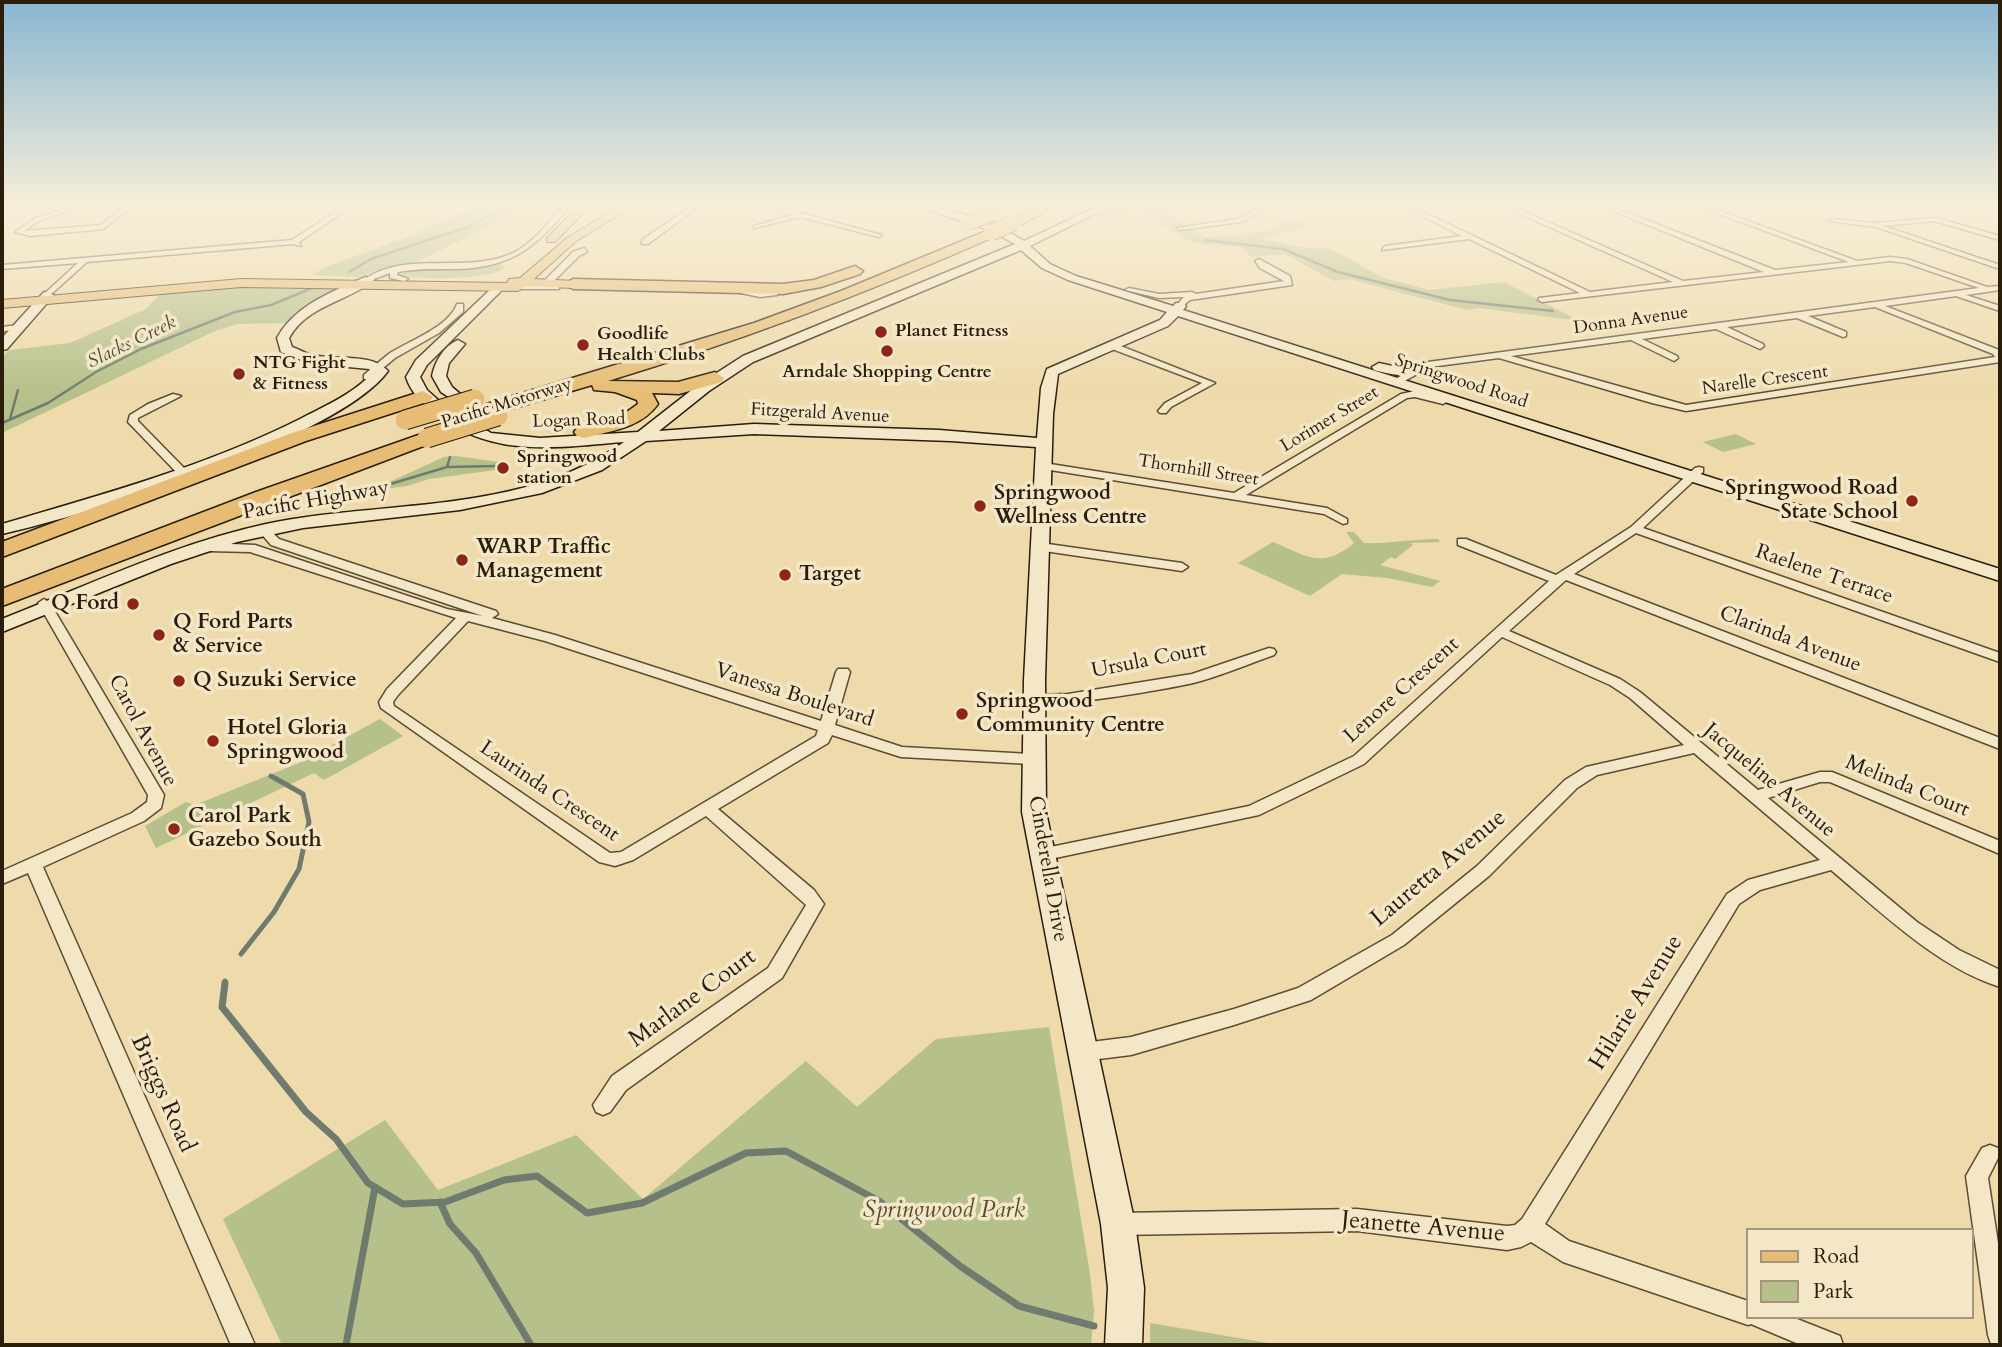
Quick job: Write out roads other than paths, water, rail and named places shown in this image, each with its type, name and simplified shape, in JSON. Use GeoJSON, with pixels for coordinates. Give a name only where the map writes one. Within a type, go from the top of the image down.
{"type":"FeatureCollection","features":[{"type":"Feature","properties":{"kind":"highway"},"geometry":{"type":"LineString","coordinates":[[573,284],[777,289],[821,283],[859,269]]}},
{"type":"Feature","properties":{"kind":"highway","name":"Pacific Motorway"},"geometry":{"type":"LineString","coordinates":[[2,568],[301,456],[485,411],[798,313],[906,269]]}},
{"type":"Feature","properties":{"kind":"highway"},"geometry":{"type":"LineString","coordinates":[[2,598],[264,497],[416,430],[485,411],[613,384],[642,386],[685,395],[715,378]]}},
{"type":"Feature","properties":{"kind":"highway"},"geometry":{"type":"LineString","coordinates":[[642,386],[655,395],[659,407]]}},
{"type":"Feature","properties":{"kind":"highway"},"geometry":{"type":"LineString","coordinates":[[574,393],[620,388],[640,393],[648,400],[646,408],[636,416],[584,432]]}},
{"type":"Feature","properties":{"kind":"highway"},"geometry":{"type":"LineString","coordinates":[[2,550],[299,437],[423,397]]}},
{"type":"Feature","properties":{"kind":"highway","name":"Pacific Motorway"},"geometry":{"type":"LineString","coordinates":[[2,585],[416,430]]}},
{"type":"Feature","properties":{"kind":"main road"},"geometry":{"type":"LineString","coordinates":[[505,301],[511,282],[524,269]]}},
{"type":"Feature","properties":{"kind":"main road"},"geometry":{"type":"LineString","coordinates":[[465,312],[530,269]]}},
{"type":"Feature","properties":{"kind":"main road"},"geometry":{"type":"LineString","coordinates":[[632,437],[717,366],[954,269]]}},
{"type":"Feature","properties":{"kind":"main road"},"geometry":{"type":"LineString","coordinates":[[715,378],[764,351],[968,269]]}},
{"type":"Feature","properties":{"kind":"main road","name":"Springwood Road"},"geometry":{"type":"LineString","coordinates":[[1058,269],[1064,275],[1157,306],[1178,304],[1205,321],[1440,388],[2000,575]]}},
{"type":"Feature","properties":{"kind":"main road","name":"Springwood Road"},"geometry":{"type":"LineString","coordinates":[[1069,269],[1360,367]]}},
{"type":"Feature","properties":{"kind":"main road"},"geometry":{"type":"LineString","coordinates":[[2,346],[46,298],[92,290],[232,279],[371,282],[421,285],[477,293],[478,299],[414,371],[414,384],[423,397],[449,391],[440,379],[442,362],[452,349],[485,321]]}},
{"type":"Feature","properties":{"kind":"main road"},"geometry":{"type":"LineString","coordinates":[[6,301],[211,285],[443,280],[573,284]]}},
{"type":"Feature","properties":{"kind":"main road"},"geometry":{"type":"LineString","coordinates":[[371,282],[299,319],[285,332],[283,342],[286,349],[318,363],[379,366]]}},
{"type":"Feature","properties":{"kind":"main road"},"geometry":{"type":"LineString","coordinates":[[421,285],[511,282]]}},
{"type":"Feature","properties":{"kind":"main road"},"geometry":{"type":"LineString","coordinates":[[1152,328],[1166,321],[1178,304]]}},
{"type":"Feature","properties":{"kind":"main road"},"geometry":{"type":"LineString","coordinates":[[1152,328],[1158,313],[1157,306]]}},
{"type":"Feature","properties":{"kind":"main road"},"geometry":{"type":"LineString","coordinates":[[1152,328],[1184,318],[1205,321]]}},
{"type":"Feature","properties":{"kind":"main road","name":"Cinderella Drive"},"geometry":{"type":"LineString","coordinates":[[1124,1345],[1126,1288],[1118,1224],[1041,855],[1034,812],[1031,759],[1049,376],[1067,363],[1152,328]]}},
{"type":"Feature","properties":{"kind":"main road"},"geometry":{"type":"LineString","coordinates":[[2,529],[183,473],[293,429],[346,400],[379,366]]}},
{"type":"Feature","properties":{"kind":"main road","name":"Springwood Road"},"geometry":{"type":"LineString","coordinates":[[1407,379],[1471,405],[2000,565]]}},
{"type":"Feature","properties":{"kind":"main road","name":"Logan Road"},"geometry":{"type":"LineString","coordinates":[[449,391],[485,411],[552,434],[584,432],[632,437]]}},
{"type":"Feature","properties":{"kind":"main road"},"geometry":{"type":"LineString","coordinates":[[632,437],[659,407],[685,395]]}},
{"type":"Feature","properties":{"kind":"main road"},"geometry":{"type":"LineString","coordinates":[[685,395],[682,416],[692,428]]}},
{"type":"Feature","properties":{"kind":"main road","name":"Logan Road"},"geometry":{"type":"LineString","coordinates":[[423,397],[467,428],[483,435],[515,442],[562,443],[632,437]]}},
{"type":"Feature","properties":{"kind":"main road","name":"Fitzgerald Avenue"},"geometry":{"type":"LineString","coordinates":[[632,437],[692,428]]}},
{"type":"Feature","properties":{"kind":"main road","name":"Fitzgerald Avenue"},"geometry":{"type":"LineString","coordinates":[[632,437],[692,428],[776,429],[895,436],[951,436],[1045,443]]}},
{"type":"Feature","properties":{"kind":"main road","name":"Pacific Highway"},"geometry":{"type":"LineString","coordinates":[[2,619],[46,606],[205,547],[311,515],[507,489],[543,480],[632,437]]}},
{"type":"Feature","properties":{"kind":"main road","name":"Pacific Highway"},"geometry":{"type":"LineString","coordinates":[[2,625],[172,552],[255,534],[529,492],[591,470],[632,437]]}},
{"type":"Feature","properties":{"kind":"main road"},"geometry":{"type":"LineString","coordinates":[[562,443],[585,451],[582,463]]}},
{"type":"Feature","properties":{"kind":"street"},"geometry":{"type":"LineString","coordinates":[[46,298],[76,269]]}},
{"type":"Feature","properties":{"kind":"street"},"geometry":{"type":"LineString","coordinates":[[371,282],[392,269]]}},
{"type":"Feature","properties":{"kind":"street"},"geometry":{"type":"LineString","coordinates":[[371,282],[414,269]]}},
{"type":"Feature","properties":{"kind":"street"},"geometry":{"type":"LineString","coordinates":[[547,283],[561,269]]}},
{"type":"Feature","properties":{"kind":"street"},"geometry":{"type":"LineString","coordinates":[[1178,304],[1187,298],[1289,283],[1288,279],[1269,269]]}},
{"type":"Feature","properties":{"kind":"street"},"geometry":{"type":"LineString","coordinates":[[1535,269],[1589,295]]}},
{"type":"Feature","properties":{"kind":"street"},"geometry":{"type":"LineString","coordinates":[[1648,269],[1683,284]]}},
{"type":"Feature","properties":{"kind":"street"},"geometry":{"type":"LineString","coordinates":[[1764,269],[1775,273]]}},
{"type":"Feature","properties":{"kind":"street"},"geometry":{"type":"LineString","coordinates":[[1542,300],[1807,269]]}},
{"type":"Feature","properties":{"kind":"street"},"geometry":{"type":"LineString","coordinates":[[1927,269],[1987,289]]}},
{"type":"Feature","properties":{"kind":"street"},"geometry":{"type":"LineString","coordinates":[[511,282],[727,290],[759,295],[773,294],[777,289]]}},
{"type":"Feature","properties":{"kind":"street","name":"Donna Avenue"},"geometry":{"type":"LineString","coordinates":[[1407,379],[1428,365],[2000,288]]}},
{"type":"Feature","properties":{"kind":"street"},"geometry":{"type":"LineString","coordinates":[[1178,304],[1232,291]]}},
{"type":"Feature","properties":{"kind":"street"},"geometry":{"type":"LineString","coordinates":[[1955,293],[2000,309]]}},
{"type":"Feature","properties":{"kind":"street","name":"Narelle Crescent"},"geometry":{"type":"LineString","coordinates":[[1496,355],[1686,408],[1996,361],[2000,357],[1875,304]]}},
{"type":"Feature","properties":{"kind":"street"},"geometry":{"type":"LineString","coordinates":[[379,366],[444,326],[459,312],[465,312]]}},
{"type":"Feature","properties":{"kind":"street"},"geometry":{"type":"LineString","coordinates":[[1797,315],[1843,334]]}},
{"type":"Feature","properties":{"kind":"street"},"geometry":{"type":"LineString","coordinates":[[1716,326],[1760,346]]}},
{"type":"Feature","properties":{"kind":"street"},"geometry":{"type":"LineString","coordinates":[[2,329],[18,328]]}},
{"type":"Feature","properties":{"kind":"street"},"geometry":{"type":"LineString","coordinates":[[1631,337],[1674,359]]}},
{"type":"Feature","properties":{"kind":"street"},"geometry":{"type":"LineString","coordinates":[[1111,345],[1210,383],[1168,405],[1163,411]]}},
{"type":"Feature","properties":{"kind":"street","name":"Lorimer Street"},"geometry":{"type":"LineString","coordinates":[[1238,495],[1407,379]]}},
{"type":"Feature","properties":{"kind":"street"},"geometry":{"type":"LineString","coordinates":[[176,396],[140,411],[133,417],[133,422],[183,473]]}},
{"type":"Feature","properties":{"kind":"street","name":"Thornhill Street"},"geometry":{"type":"LineString","coordinates":[[1044,466],[1327,510],[1343,521]]}},
{"type":"Feature","properties":{"kind":"street","name":"Lenore Crescent"},"geometry":{"type":"LineString","coordinates":[[1041,855],[1253,811],[1277,802],[1359,760],[1561,577],[1635,529],[1696,474]]}},
{"type":"Feature","properties":{"kind":"street","name":"Raelene Terrace"},"geometry":{"type":"LineString","coordinates":[[1635,529],[2000,658]]}},
{"type":"Feature","properties":{"kind":"street","name":"Vanessa Boulevard"},"geometry":{"type":"LineString","coordinates":[[255,534],[359,572],[461,604],[550,638],[901,752],[1031,759]]}},
{"type":"Feature","properties":{"kind":"street","name":"Vanessa Boulevard"},"geometry":{"type":"LineString","coordinates":[[255,534],[346,579],[464,617],[550,638]]}},
{"type":"Feature","properties":{"kind":"street","name":"Clarinda Avenue"},"geometry":{"type":"LineString","coordinates":[[1462,542],[2000,744]]}},
{"type":"Feature","properties":{"kind":"street"},"geometry":{"type":"LineString","coordinates":[[1041,547],[1182,567]]}},
{"type":"Feature","properties":{"kind":"street"},"geometry":{"type":"LineString","coordinates":[[346,579],[359,572]]}},
{"type":"Feature","properties":{"kind":"street","name":"Carol Avenue"},"geometry":{"type":"LineString","coordinates":[[2,878],[138,817],[155,804],[156,796],[46,606]]}},
{"type":"Feature","properties":{"kind":"street","name":"Laurinda Crescent"},"geometry":{"type":"LineString","coordinates":[[464,617],[392,692],[386,702],[388,708],[605,858],[615,860],[627,856],[823,739],[824,729]]}},
{"type":"Feature","properties":{"kind":"street","name":"Jacqueline Avenue"},"geometry":{"type":"LineString","coordinates":[[1501,632],[1615,682],[1635,695],[1910,927],[1952,956],[2000,979]]}},
{"type":"Feature","properties":{"kind":"street","name":"Ursula Court"},"geometry":{"type":"LineString","coordinates":[[1035,700],[1068,699],[1194,678],[1269,652]]}},
{"type":"Feature","properties":{"kind":"street"},"geometry":{"type":"LineString","coordinates":[[824,729],[843,672]]}},
{"type":"Feature","properties":{"kind":"street","name":"Lauretta Avenue"},"geometry":{"type":"LineString","coordinates":[[1083,1052],[1131,1046],[1304,994],[1398,940],[1483,871],[1571,784],[1591,771],[1696,747]]}},
{"type":"Feature","properties":{"kind":"street","name":"Melinda Court"},"geometry":{"type":"LineString","coordinates":[[1755,796],[1820,777],[1832,777],[2000,848]]}},
{"type":"Feature","properties":{"kind":"street","name":"Marlane Court"},"geometry":{"type":"LineString","coordinates":[[603,1105],[620,1083],[775,972],[815,904],[708,808]]}},
{"type":"Feature","properties":{"kind":"street","name":"Hilarie Avenue"},"geometry":{"type":"LineString","coordinates":[[1530,1227],[1733,899],[1754,885],[1833,863]]}},
{"type":"Feature","properties":{"kind":"street","name":"Briggs Road"},"geometry":{"type":"LineString","coordinates":[[33,864],[243,1345]]}},
{"type":"Feature","properties":{"kind":"street"},"geometry":{"type":"LineString","coordinates":[[1990,1156],[1977,1176],[2000,1335]]}},
{"type":"Feature","properties":{"kind":"street","name":"Jeanette Avenue"},"geometry":{"type":"LineString","coordinates":[[1118,1224],[1357,1220],[1507,1238],[1521,1236],[1530,1227],[1563,1250],[1746,1312]]}},
{"type":"Feature","properties":{"kind":"street"},"geometry":{"type":"LineString","coordinates":[[1765,1319],[1831,1345]]}},
{"type":"Feature","properties":{"kind":"waterway","name":"Slacks Creek"},"geometry":{"type":"LineString","coordinates":[[349,272],[354,269]]}},
{"type":"Feature","properties":{"kind":"waterway"},"geometry":{"type":"LineString","coordinates":[[1330,269],[1450,300],[1553,311]]}},
{"type":"Feature","properties":{"kind":"waterway","name":"Slacks Creek"},"geometry":{"type":"LineString","coordinates":[[2,423],[48,403],[96,372],[141,349],[235,312],[271,305],[317,286]]}},
{"type":"Feature","properties":{"kind":"waterway"},"geometry":{"type":"LineString","coordinates":[[10,419],[18,390]]}},
{"type":"Feature","properties":{"kind":"waterway"},"geometry":{"type":"LineString","coordinates":[[447,467],[450,457]]}},
{"type":"Feature","properties":{"kind":"waterway"},"geometry":{"type":"LineString","coordinates":[[447,467],[498,466]]}},
{"type":"Feature","properties":{"kind":"waterway"},"geometry":{"type":"LineString","coordinates":[[387,485],[447,467]]}},
{"type":"Feature","properties":{"kind":"waterway"},"geometry":{"type":"LineString","coordinates":[[241,954],[274,912],[299,869],[309,822],[303,794],[271,776]]}},
{"type":"Feature","properties":{"kind":"waterway"},"geometry":{"type":"LineString","coordinates":[[225,983],[222,1007],[306,1112],[336,1139],[368,1183],[375,1187]]}},
{"type":"Feature","properties":{"kind":"waterway"},"geometry":{"type":"LineString","coordinates":[[440,1202],[504,1180],[537,1176],[587,1213],[642,1203],[746,1153],[786,1151],[879,1201],[960,1266],[1019,1306],[1094,1326]]}},
{"type":"Feature","properties":{"kind":"waterway"},"geometry":{"type":"LineString","coordinates":[[346,1345],[375,1187]]}},
{"type":"Feature","properties":{"kind":"waterway"},"geometry":{"type":"LineString","coordinates":[[375,1187],[403,1204],[440,1202]]}},
{"type":"Feature","properties":{"kind":"waterway"},"geometry":{"type":"LineString","coordinates":[[440,1202],[450,1224],[476,1253],[531,1345]]}},
{"type":"Feature","properties":{"kind":"place","name":"Planet Fitness"},"geometry":{"type":"Point","coordinates":[881,332]}},
{"type":"Feature","properties":{"kind":"place","name":"Goodlife Health Clubs"},"geometry":{"type":"Point","coordinates":[583,345]}},
{"type":"Feature","properties":{"kind":"place","name":"Arndale Shopping Centre"},"geometry":{"type":"Point","coordinates":[887,351]}},
{"type":"Feature","properties":{"kind":"place","name":"NTG Fight & Fitness"},"geometry":{"type":"Point","coordinates":[239,374]}},
{"type":"Feature","properties":{"kind":"place","name":"Springwood station"},"geometry":{"type":"Point","coordinates":[503,468]}},
{"type":"Feature","properties":{"kind":"place","name":"Springwood Road State School"},"geometry":{"type":"Point","coordinates":[1912,501]}},
{"type":"Feature","properties":{"kind":"place","name":"Springwood Wellness Centre"},"geometry":{"type":"Point","coordinates":[980,506]}},
{"type":"Feature","properties":{"kind":"place","name":"WARP Traffic Management"},"geometry":{"type":"Point","coordinates":[462,560]}},
{"type":"Feature","properties":{"kind":"place","name":"Target"},"geometry":{"type":"Point","coordinates":[785,575]}},
{"type":"Feature","properties":{"kind":"place","name":"Q Ford"},"geometry":{"type":"Point","coordinates":[133,604]}},
{"type":"Feature","properties":{"kind":"place","name":"Q Ford Parts & Service"},"geometry":{"type":"Point","coordinates":[159,635]}},
{"type":"Feature","properties":{"kind":"place","name":"Q Suzuki Service"},"geometry":{"type":"Point","coordinates":[179,681]}},
{"type":"Feature","properties":{"kind":"place","name":"Springwood Community Centre"},"geometry":{"type":"Point","coordinates":[962,714]}},
{"type":"Feature","properties":{"kind":"place","name":"Hotel Gloria Springwood"},"geometry":{"type":"Point","coordinates":[213,741]}},
{"type":"Feature","properties":{"kind":"place","name":"Carol Park Gazebo South"},"geometry":{"type":"Point","coordinates":[174,829]}},
{"type":"Feature","properties":{"kind":"park label","name":"Springwood Park"},"geometry":{"type":"Point","coordinates":[944,1211]}}]}
